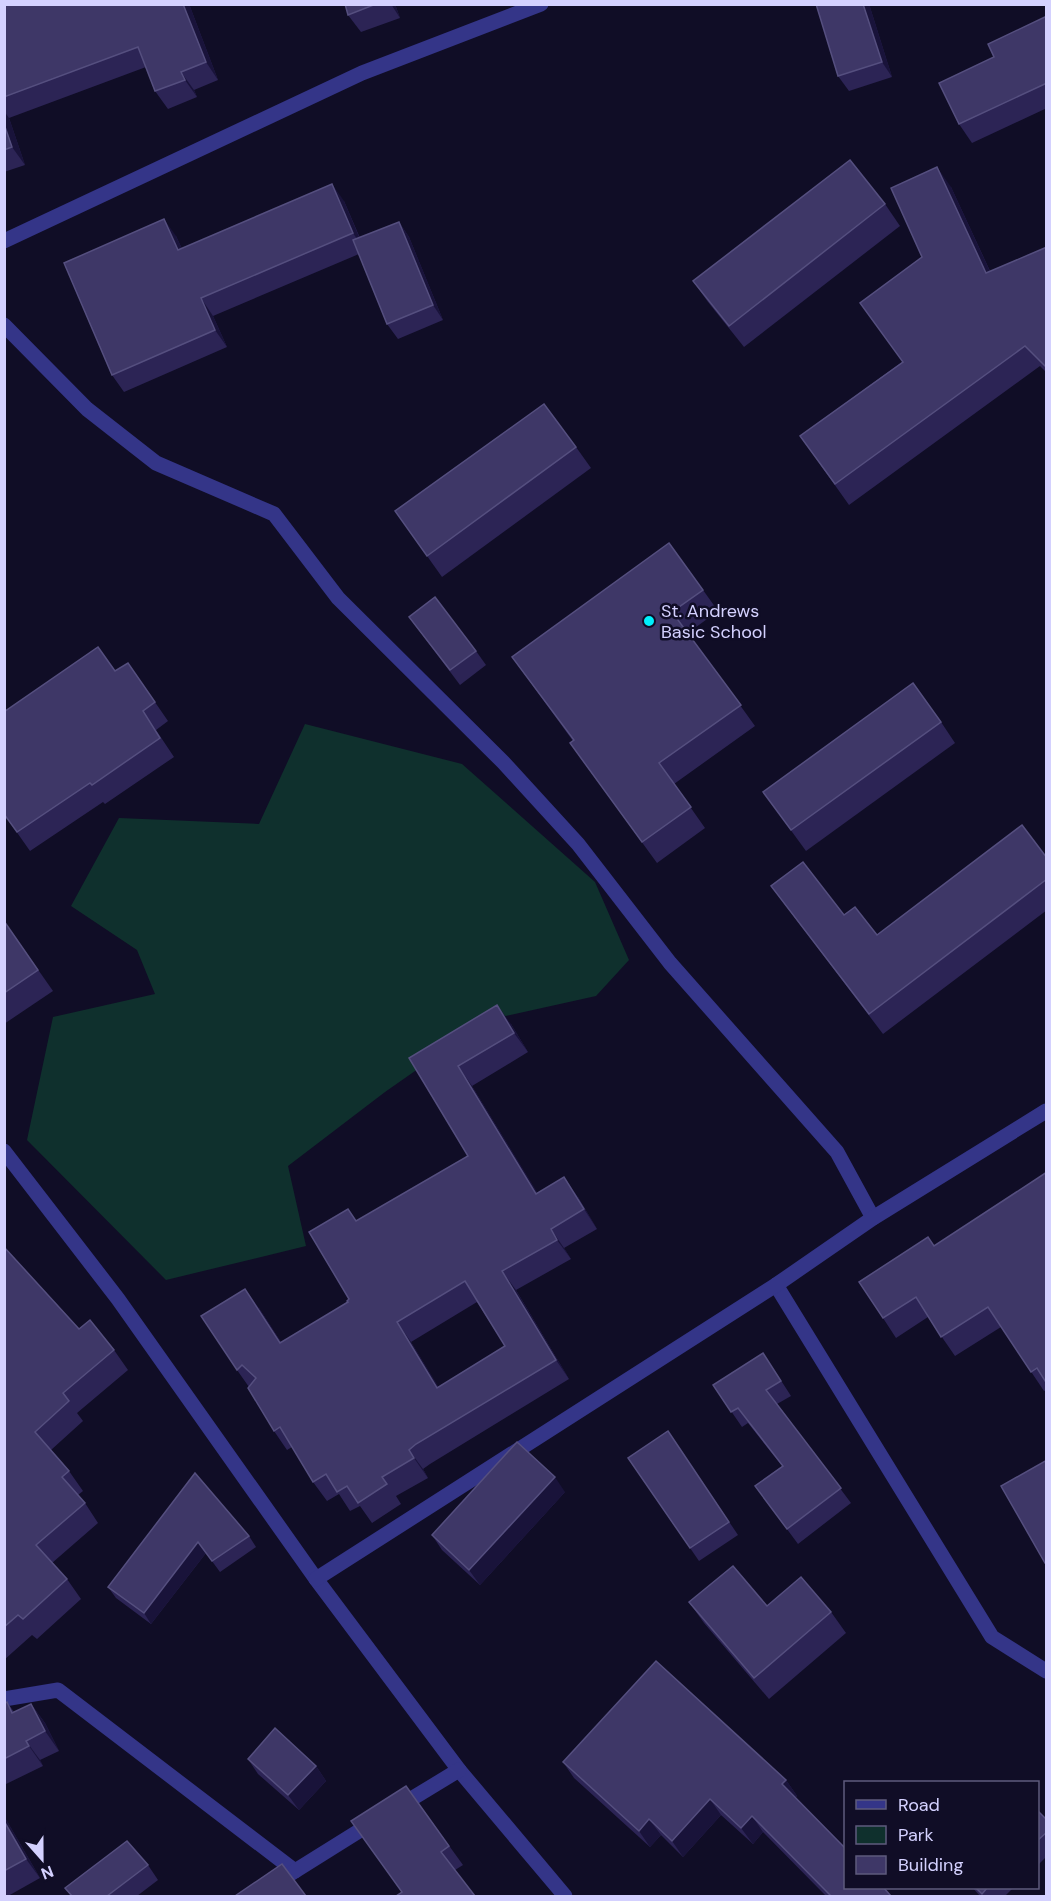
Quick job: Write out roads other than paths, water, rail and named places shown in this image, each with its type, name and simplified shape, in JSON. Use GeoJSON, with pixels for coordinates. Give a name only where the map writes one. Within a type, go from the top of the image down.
{"type":"FeatureCollection","features":[{"type":"Feature","properties":{"kind":"street"},"geometry":{"type":"LineString","coordinates":[[4,241],[362,73],[541,4]]}},
{"type":"Feature","properties":{"kind":"street"},"geometry":{"type":"LineString","coordinates":[[4,325],[87,409],[156,463],[274,514],[338,598],[503,762],[578,844],[670,963],[837,1152],[873,1218]]}},
{"type":"Feature","properties":{"kind":"street"},"geometry":{"type":"LineString","coordinates":[[316,1579],[776,1285],[873,1218],[1047,1111]]}},
{"type":"Feature","properties":{"kind":"street"},"geometry":{"type":"LineString","coordinates":[[4,1151],[118,1299],[316,1579],[459,1770],[563,1896]]}},
{"type":"Feature","properties":{"kind":"street"},"geometry":{"type":"LineString","coordinates":[[776,1285],[992,1637],[1047,1671]]}},
{"type":"Feature","properties":{"kind":"street"},"geometry":{"type":"LineString","coordinates":[[4,1699],[58,1689],[295,1871]]}},
{"type":"Feature","properties":{"kind":"street"},"geometry":{"type":"LineString","coordinates":[[255,1896],[459,1770]]}},
{"type":"Feature","properties":{"kind":"place","name":"St. Andrews Basic School"},"geometry":{"type":"Point","coordinates":[649,621]}}]}
